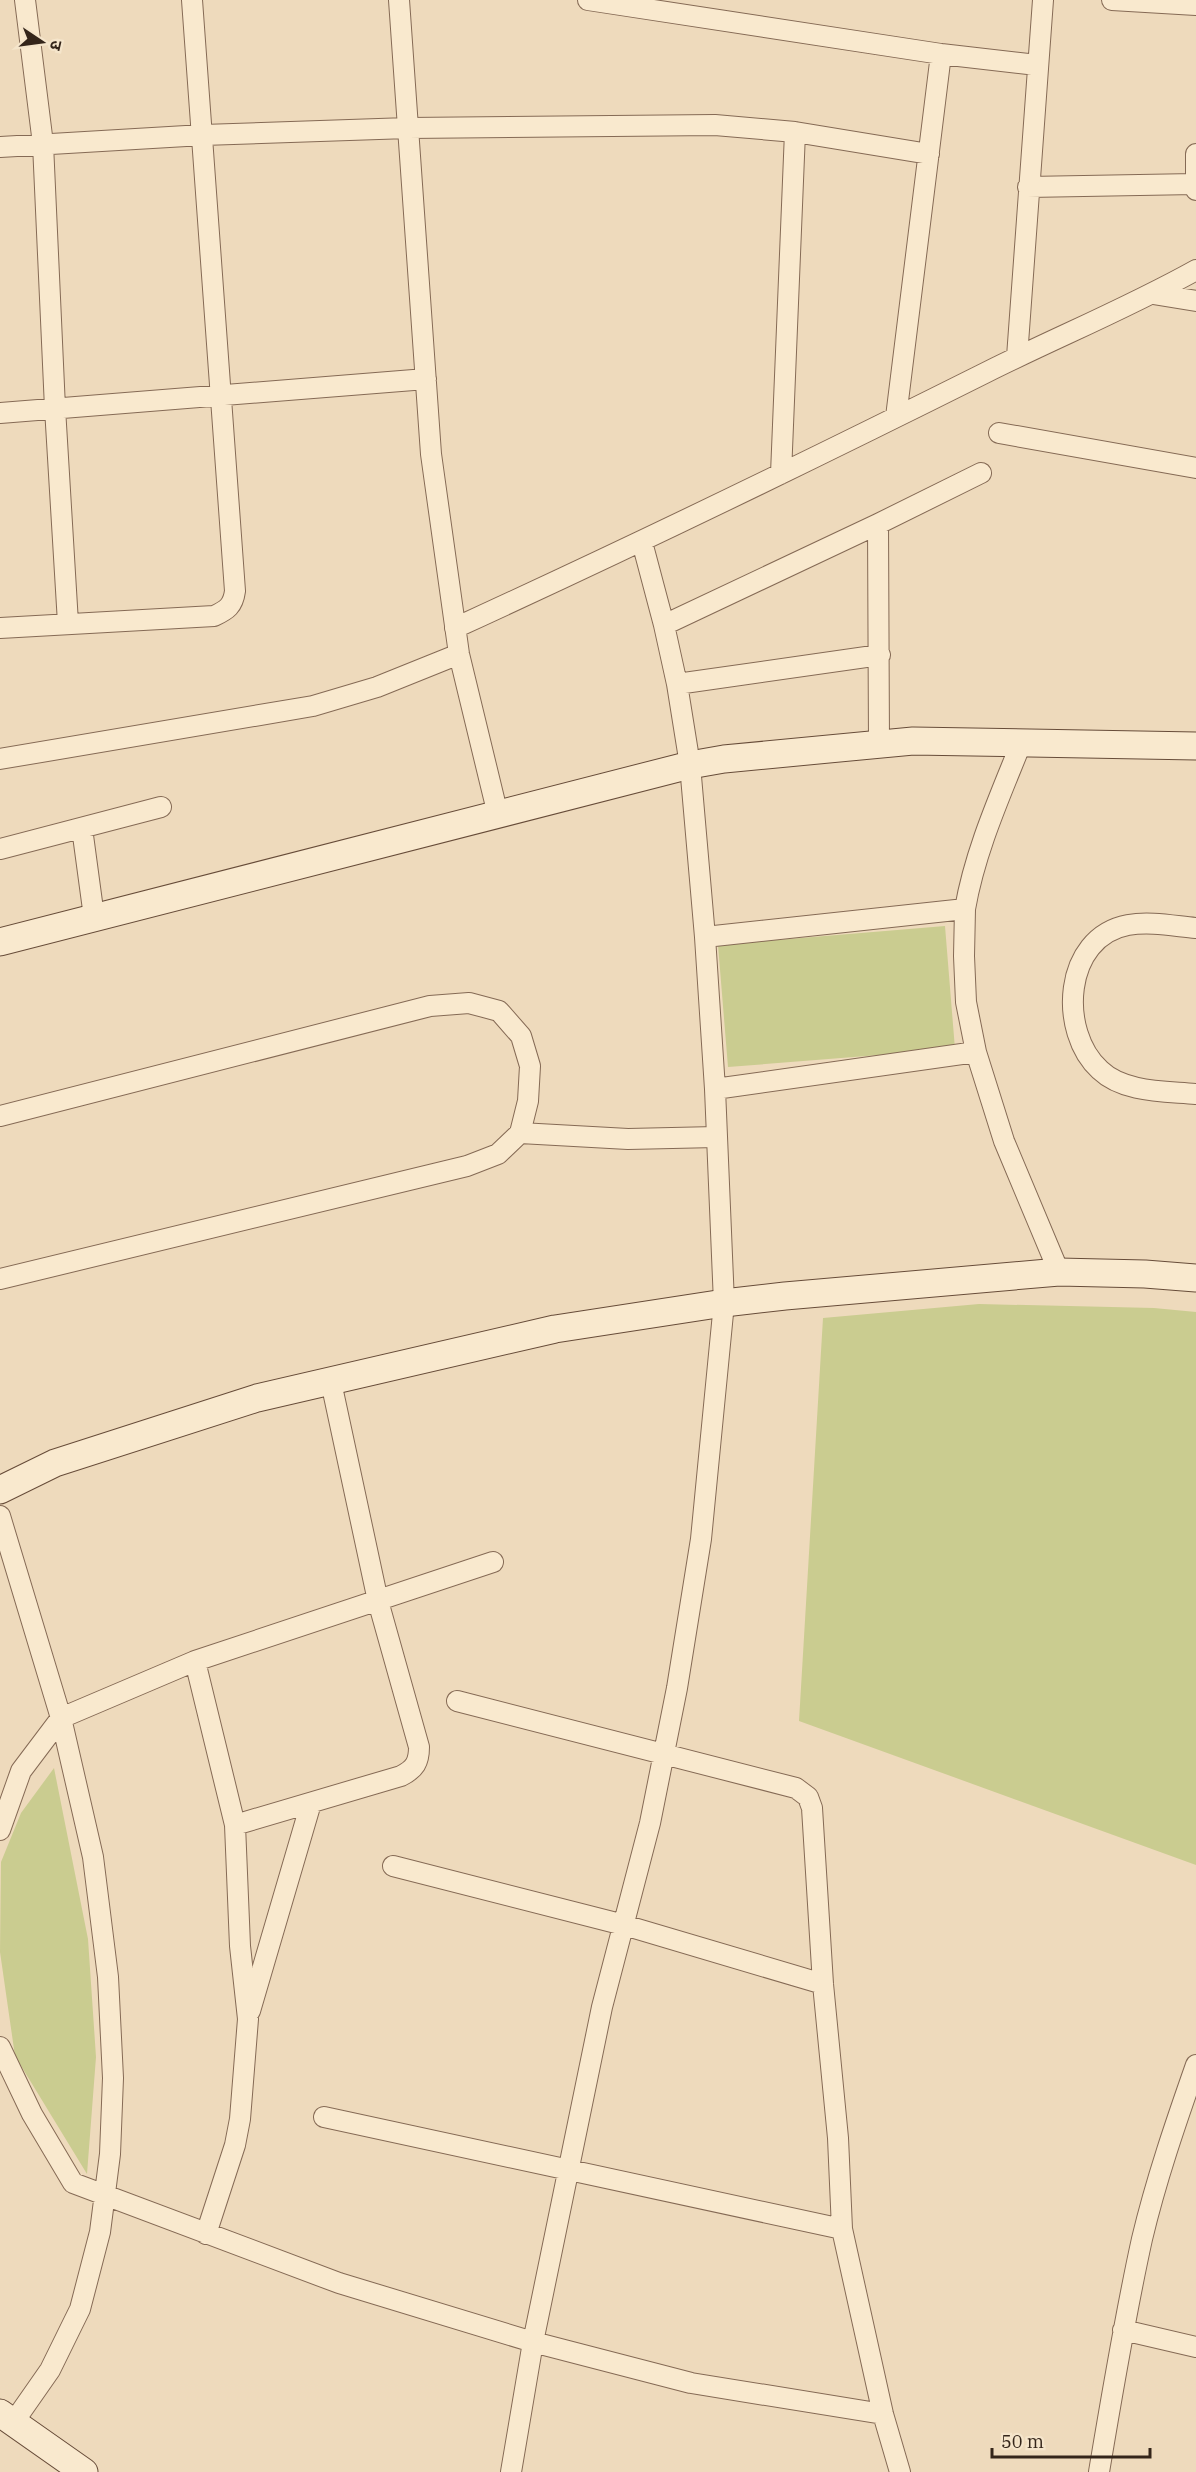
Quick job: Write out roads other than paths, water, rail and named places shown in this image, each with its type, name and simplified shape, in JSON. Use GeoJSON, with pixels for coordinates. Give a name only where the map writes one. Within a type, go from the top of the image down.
{"type":"FeatureCollection","features":[{"type":"Feature","properties":{"kind":"street"},"geometry":{"type":"LineString","coordinates":[[25,0],[43,144],[68,623]]}},
{"type":"Feature","properties":{"kind":"street"},"geometry":{"type":"LineString","coordinates":[[0,628],[214,616],[226,610],[233,601],[235,591],[222,394],[192,0]]}},
{"type":"Feature","properties":{"kind":"street"},"geometry":{"type":"LineString","coordinates":[[399,0],[431,454],[459,654],[498,815]]}},
{"type":"Feature","properties":{"kind":"street"},"geometry":{"type":"LineString","coordinates":[[588,0],[941,54],[1037,65]]}},
{"type":"Feature","properties":{"kind":"street"},"geometry":{"type":"LineString","coordinates":[[1017,357],[1043,0]]}},
{"type":"Feature","properties":{"kind":"street"},"geometry":{"type":"LineString","coordinates":[[1112,0],[1196,5]]}},
{"type":"Feature","properties":{"kind":"street"},"geometry":{"type":"LineString","coordinates":[[896,417],[941,54]]}},
{"type":"Feature","properties":{"kind":"street"},"geometry":{"type":"LineString","coordinates":[[0,147],[203,135],[408,128],[715,125],[795,132],[929,154]]}},
{"type":"Feature","properties":{"kind":"street"},"geometry":{"type":"LineString","coordinates":[[781,474],[795,132]]}},
{"type":"Feature","properties":{"kind":"street"},"geometry":{"type":"LineString","coordinates":[[1196,154],[1196,189]]}},
{"type":"Feature","properties":{"kind":"street"},"geometry":{"type":"LineString","coordinates":[[1028,187],[1196,184]]}},
{"type":"Feature","properties":{"kind":"street"},"geometry":{"type":"LineString","coordinates":[[455,628],[642,542],[1017,357],[1152,294],[1196,270]]}},
{"type":"Feature","properties":{"kind":"street"},"geometry":{"type":"LineString","coordinates":[[1152,294],[1196,302]]}},
{"type":"Feature","properties":{"kind":"street"},"geometry":{"type":"LineString","coordinates":[[0,412],[426,379]]}},
{"type":"Feature","properties":{"kind":"street"},"geometry":{"type":"LineString","coordinates":[[999,433],[1196,468]]}},
{"type":"Feature","properties":{"kind":"street"},"geometry":{"type":"LineString","coordinates":[[664,625],[981,473]]}},
{"type":"Feature","properties":{"kind":"street"},"geometry":{"type":"LineString","coordinates":[[878,524],[879,744]]}},
{"type":"Feature","properties":{"kind":"street"},"geometry":{"type":"LineString","coordinates":[[511,2472],[533,2342],[602,2007],[650,1823],[677,1688],[701,1539],[724,1303],[715,1089],[690,765],[677,684],[642,542]]}},
{"type":"Feature","properties":{"kind":"street"},"geometry":{"type":"LineString","coordinates":[[0,759],[313,706],[377,687],[459,654]]}},
{"type":"Feature","properties":{"kind":"street"},"geometry":{"type":"LineString","coordinates":[[677,684],[880,655]]}},
{"type":"Feature","properties":{"kind":"street"},"geometry":{"type":"LineString","coordinates":[[0,942],[690,765],[724,759],[913,741],[1022,741],[1196,746]]}},
{"type":"Feature","properties":{"kind":"street"},"geometry":{"type":"LineString","coordinates":[[1022,741],[976,864],[965,909],[966,1002],[976,1052],[1007,1150],[1059,1272]]}},
{"type":"Feature","properties":{"kind":"street"},"geometry":{"type":"LineString","coordinates":[[0,849],[161,807]]}},
{"type":"Feature","properties":{"kind":"street"},"geometry":{"type":"LineString","coordinates":[[82,828],[94,917]]}},
{"type":"Feature","properties":{"kind":"street"},"geometry":{"type":"LineString","coordinates":[[705,937],[965,909]]}},
{"type":"Feature","properties":{"kind":"street"},"geometry":{"type":"LineString","coordinates":[[1196,928],[1159,924],[1126,925],[1107,934],[1087,949],[1073,989],[1073,1016],[1085,1051],[1100,1071],[1125,1084],[1143,1089],[1196,1094]]}},
{"type":"Feature","properties":{"kind":"street"},"geometry":{"type":"LineString","coordinates":[[0,1116],[430,1006],[469,1003],[499,1011],[521,1036],[530,1066],[528,1101],[520,1133],[498,1154],[467,1166],[0,1279]]}},
{"type":"Feature","properties":{"kind":"street"},"geometry":{"type":"LineString","coordinates":[[715,1089],[976,1052]]}},
{"type":"Feature","properties":{"kind":"street"},"geometry":{"type":"LineString","coordinates":[[520,1133],[628,1139],[716,1137]]}},
{"type":"Feature","properties":{"kind":"street"},"geometry":{"type":"LineString","coordinates":[[0,1490],[66,1460],[257,1398],[555,1329],[724,1303],[1059,1272],[1196,1278]]}},
{"type":"Feature","properties":{"kind":"street"},"geometry":{"type":"LineString","coordinates":[[235,1825],[401,1776],[413,1770],[419,1758],[419,1747],[378,1601],[331,1382]]}},
{"type":"Feature","properties":{"kind":"street"},"geometry":{"type":"LineString","coordinates":[[0,1516],[61,1718],[93,1857],[108,1977],[114,2078],[110,2154],[100,2232],[80,2309],[51,2370],[6,2418],[84,2472]]}},
{"type":"Feature","properties":{"kind":"street"},"geometry":{"type":"LineString","coordinates":[[0,1830],[21,1771],[61,1718],[195,1661],[493,1562]]}},
{"type":"Feature","properties":{"kind":"street"},"geometry":{"type":"LineString","coordinates":[[195,1661],[235,1825],[240,1946],[248,2019],[240,2119],[235,2145],[206,2234]]}},
{"type":"Feature","properties":{"kind":"street"},"geometry":{"type":"LineString","coordinates":[[456,1701],[795,1788],[808,1797],[812,1808],[823,1984],[838,2138],[842,2229],[883,2414],[900,2472]]}},
{"type":"Feature","properties":{"kind":"street"},"geometry":{"type":"LineString","coordinates":[[248,2019],[311,1803]]}},
{"type":"Feature","properties":{"kind":"street"},"geometry":{"type":"LineString","coordinates":[[393,1866],[624,1926],[823,1984]]}},
{"type":"Feature","properties":{"kind":"street"},"geometry":{"type":"LineString","coordinates":[[0,2046],[32,2114],[73,2183],[339,2283],[533,2342],[691,2384],[883,2414]]}},
{"type":"Feature","properties":{"kind":"street"},"geometry":{"type":"LineString","coordinates":[[1099,2472],[1123,2330],[1143,2237],[1166,2154],[1196,2065]]}},
{"type":"Feature","properties":{"kind":"street"},"geometry":{"type":"LineString","coordinates":[[324,2117],[842,2229]]}},
{"type":"Feature","properties":{"kind":"street"},"geometry":{"type":"LineString","coordinates":[[1123,2330],[1196,2347]]}}]}
